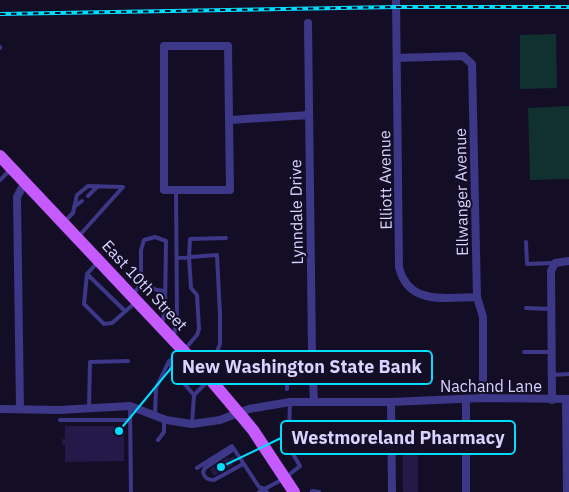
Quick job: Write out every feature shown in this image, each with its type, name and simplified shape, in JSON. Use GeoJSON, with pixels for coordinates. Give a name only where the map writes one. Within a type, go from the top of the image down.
{"type":"FeatureCollection","features":[{"type":"Feature","properties":{"kind":"main road","name":"East 10th Street"},"geometry":{"type":"LineString","coordinates":[[0,156],[184,350],[240,413],[294,492]]}},
{"type":"Feature","properties":{"kind":"street","name":"Elliott Avenue"},"geometry":{"type":"LineString","coordinates":[[396,0],[400,267],[403,279],[414,290],[426,296],[477,297]]}},
{"type":"Feature","properties":{"kind":"street","name":"Lynndale Drive"},"geometry":{"type":"LineString","coordinates":[[308,23],[314,402]]}},
{"type":"Feature","properties":{"kind":"street"},"geometry":{"type":"LineString","coordinates":[[164,46],[228,46],[230,190],[176,190],[164,190],[164,46]]}},
{"type":"Feature","properties":{"kind":"street","name":"Ellwanger Avenue"},"geometry":{"type":"LineString","coordinates":[[397,58],[463,56],[468,58],[472,64],[477,297],[483,317],[484,398]]}},
{"type":"Feature","properties":{"kind":"street"},"geometry":{"type":"LineString","coordinates":[[230,120],[308,115]]}},
{"type":"Feature","properties":{"kind":"street"},"geometry":{"type":"LineString","coordinates":[[20,409],[17,197],[25,182]]}},
{"type":"Feature","properties":{"kind":"street"},"geometry":{"type":"LineString","coordinates":[[552,400],[551,272],[555,263],[569,261]]}},
{"type":"Feature","properties":{"kind":"street","name":"Nachand Lane"},"geometry":{"type":"LineString","coordinates":[[0,409],[130,406],[166,420],[192,424],[220,420],[249,409],[290,402],[391,402],[484,398],[567,399]]}},
{"type":"Feature","properties":{"kind":"street"},"geometry":{"type":"LineString","coordinates":[[466,399],[466,492]]}},
{"type":"Feature","properties":{"kind":"street"},"geometry":{"type":"LineString","coordinates":[[567,399],[567,492]]}},
{"type":"Feature","properties":{"kind":"street"},"geometry":{"type":"LineString","coordinates":[[391,402],[392,492]]}},
{"type":"Feature","properties":{"kind":"lane"},"geometry":{"type":"LineString","coordinates":[[0,180],[12,168]]}},
{"type":"Feature","properties":{"kind":"lane"},"geometry":{"type":"LineString","coordinates":[[63,222],[73,212],[77,195],[88,186],[123,187],[78,238]]}},
{"type":"Feature","properties":{"kind":"lane"},"geometry":{"type":"LineString","coordinates":[[88,196],[98,186]]}},
{"type":"Feature","properties":{"kind":"lane"},"geometry":{"type":"LineString","coordinates":[[173,339],[177,317],[176,190]]}},
{"type":"Feature","properties":{"kind":"lane"},"geometry":{"type":"LineString","coordinates":[[74,207],[82,201]]}},
{"type":"Feature","properties":{"kind":"lane"},"geometry":{"type":"LineString","coordinates":[[99,260],[87,274],[84,304],[104,324],[112,323],[135,298],[141,284],[141,250],[144,240],[155,237],[166,241],[162,327]]}},
{"type":"Feature","properties":{"kind":"lane"},"geometry":{"type":"LineString","coordinates":[[155,416],[156,388],[169,361],[184,350],[197,335],[199,329],[197,295],[191,288],[188,257],[190,239],[226,238]]}},
{"type":"Feature","properties":{"kind":"lane"},"geometry":{"type":"LineString","coordinates":[[526,242],[527,264],[555,263]]}},
{"type":"Feature","properties":{"kind":"lane"},"geometry":{"type":"LineString","coordinates":[[178,258],[217,256],[220,344],[207,376],[194,394],[192,424]]}},
{"type":"Feature","properties":{"kind":"lane"},"geometry":{"type":"LineString","coordinates":[[87,274],[125,311]]}},
{"type":"Feature","properties":{"kind":"lane"},"geometry":{"type":"LineString","coordinates":[[141,284],[165,291]]}},
{"type":"Feature","properties":{"kind":"lane"},"geometry":{"type":"LineString","coordinates":[[526,308],[551,309]]}},
{"type":"Feature","properties":{"kind":"lane"},"geometry":{"type":"LineString","coordinates":[[524,352],[551,352]]}},
{"type":"Feature","properties":{"kind":"lane"},"geometry":{"type":"LineString","coordinates":[[287,390],[288,357],[312,354]]}},
{"type":"Feature","properties":{"kind":"lane"},"geometry":{"type":"LineString","coordinates":[[89,408],[90,362],[128,361]]}},
{"type":"Feature","properties":{"kind":"lane"},"geometry":{"type":"LineString","coordinates":[[169,361],[173,371],[194,394]]}},
{"type":"Feature","properties":{"kind":"lane"},"geometry":{"type":"LineString","coordinates":[[552,375],[569,374]]}},
{"type":"Feature","properties":{"kind":"lane"},"geometry":{"type":"LineString","coordinates":[[259,492],[266,490],[285,478],[300,466],[287,444],[290,402]]}},
{"type":"Feature","properties":{"kind":"lane"},"geometry":{"type":"LineString","coordinates":[[130,406],[131,492]]}},
{"type":"Feature","properties":{"kind":"lane"},"geometry":{"type":"LineString","coordinates":[[60,420],[130,420]]}},
{"type":"Feature","properties":{"kind":"lane"},"geometry":{"type":"LineString","coordinates":[[158,440],[164,432],[164,422],[166,420]]}},
{"type":"Feature","properties":{"kind":"lane"},"geometry":{"type":"LineString","coordinates":[[197,468],[232,446],[259,487],[266,490]]}},
{"type":"Feature","properties":{"kind":"lane"},"geometry":{"type":"LineString","coordinates":[[234,449],[205,468],[203,472],[205,477],[214,480],[243,464]]}},
{"type":"Feature","properties":{"kind":"lane"},"geometry":{"type":"LineString","coordinates":[[312,491],[319,492]]}},
{"type":"Feature","properties":{"kind":"green space"},"geometry":{"type":"Polygon","coordinates":[[[556,34],[557,88],[520,89],[520,35],[556,34]]]}},
{"type":"Feature","properties":{"kind":"green space"},"geometry":{"type":"Polygon","coordinates":[[[569,106],[569,179],[530,180],[528,108],[569,106]]]}},
{"type":"Feature","properties":{"kind":"building"},"geometry":{"type":"Polygon","coordinates":[[[418,424],[418,492],[403,492],[402,425],[418,424]]]}},
{"type":"Feature","properties":{"kind":"building"},"geometry":{"type":"Polygon","coordinates":[[[65,426],[124,426],[124,461],[65,462],[65,445],[62,445],[62,439],[65,439],[65,426]]]}},
{"type":"Feature","properties":{"kind":"building"},"geometry":{"type":"Polygon","coordinates":[[[234,456],[237,460],[232,463],[233,465],[214,476],[210,469],[228,457],[229,459],[234,456]]]}},
{"type":"Feature","properties":{"kind":"railway"},"geometry":{"type":"LineString","coordinates":[[0,14],[396,7],[569,7]]}},
{"type":"Feature","properties":{"kind":"place","name":"New Washington State Bank"},"geometry":{"type":"Point","coordinates":[119,431]}},
{"type":"Feature","properties":{"kind":"place","name":"Westmoreland Pharmacy"},"geometry":{"type":"Point","coordinates":[221,467]}}]}
